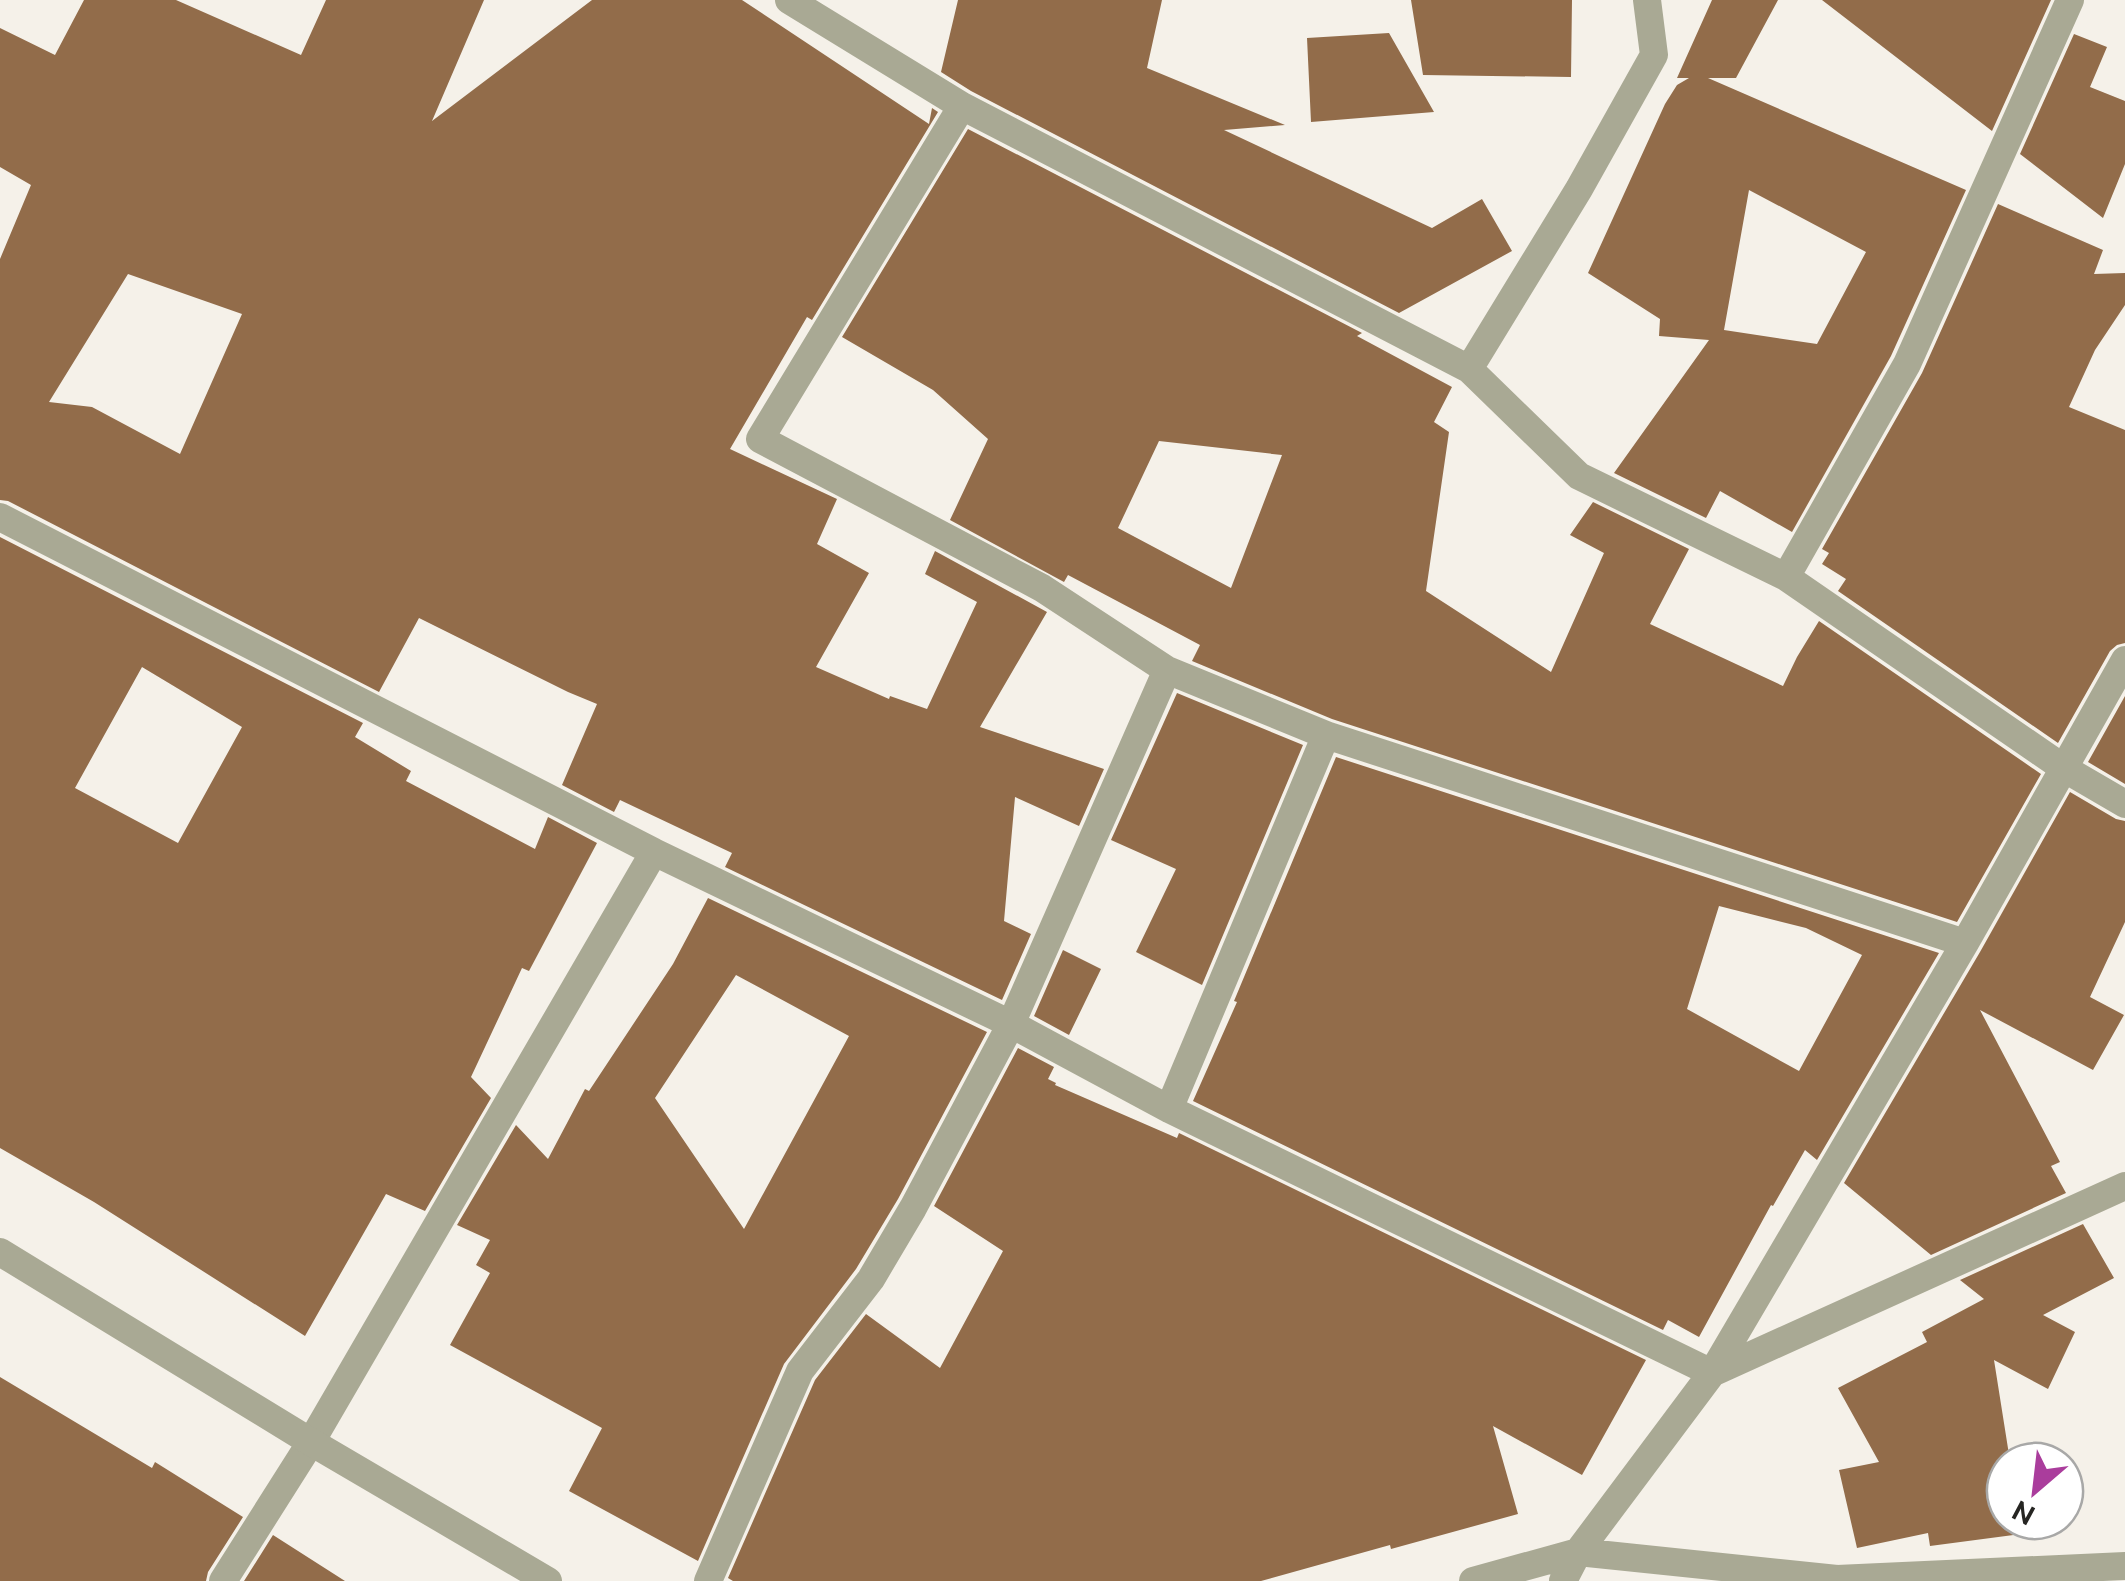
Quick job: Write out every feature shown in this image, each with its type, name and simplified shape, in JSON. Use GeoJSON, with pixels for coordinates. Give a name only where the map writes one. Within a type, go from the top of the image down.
{"type":"FeatureCollection","features":[{"type":"Feature","properties":{"kind":"street"},"geometry":{"type":"LineString","coordinates":[[788,0],[962,106],[1469,369],[1579,476],[1786,577],[2065,769],[2125,804]]}},
{"type":"Feature","properties":{"kind":"street"},"geometry":{"type":"LineString","coordinates":[[1469,369],[1579,189],[1654,56],[1647,0]]}},
{"type":"Feature","properties":{"kind":"street"},"geometry":{"type":"LineString","coordinates":[[1786,577],[1907,364],[2070,0]]}},
{"type":"Feature","properties":{"kind":"street"},"geometry":{"type":"LineString","coordinates":[[962,106],[760,439],[1042,588],[1167,670],[1326,735],[1965,943]]}},
{"type":"Feature","properties":{"kind":"street"},"geometry":{"type":"LineString","coordinates":[[0,517],[654,852],[1011,1024],[1169,1110],[1712,1372]]}},
{"type":"Feature","properties":{"kind":"street"},"geometry":{"type":"LineString","coordinates":[[1563,1581],[1578,1552],[1712,1372],[1965,943],[2125,660]]}},
{"type":"Feature","properties":{"kind":"street"},"geometry":{"type":"LineString","coordinates":[[708,1581],[800,1371],[871,1279],[1011,1024],[1167,670]]}},
{"type":"Feature","properties":{"kind":"street"},"geometry":{"type":"LineString","coordinates":[[1169,1110],[1326,735]]}},
{"type":"Feature","properties":{"kind":"street"},"geometry":{"type":"LineString","coordinates":[[223,1581],[310,1442],[654,852]]}},
{"type":"Feature","properties":{"kind":"street"},"geometry":{"type":"LineString","coordinates":[[1712,1372],[2125,1186]]}},
{"type":"Feature","properties":{"kind":"street"},"geometry":{"type":"LineString","coordinates":[[0,1252],[310,1442],[548,1581]]}},
{"type":"Feature","properties":{"kind":"street"},"geometry":{"type":"LineString","coordinates":[[1473,1581],[1578,1552],[1837,1578],[2125,1566]]}},
{"type":"Feature","properties":{"kind":"building"},"geometry":{"type":"Polygon","coordinates":[[[84,0],[176,0],[301,55],[326,0],[484,0],[432,121],[592,0],[742,0],[929,124],[932,108],[938,112],[812,320],[807,317],[730,449],[837,499],[817,544],[869,573],[816,667],[889,699],[890,696],[927,709],[977,602],[925,574],[935,551],[1047,612],[980,727],[1104,769],[1079,826],[1015,797],[1004,921],[1031,934],[1002,1000],[725,867],[732,853],[620,800],[614,812],[562,785],[597,704],[419,618],[379,692],[0,500],[0,259],[31,185],[0,167],[0,28],[55,55],[84,0]],[[128,274],[49,402],[92,407],[180,454],[242,314],[128,274]]]}},
{"type":"Feature","properties":{"kind":"building"},"geometry":{"type":"Polygon","coordinates":[[[958,0],[1162,0],[1147,68],[1285,125],[1224,130],[1432,228],[1482,199],[1512,251],[1399,313],[941,72],[958,0]]]}},
{"type":"Feature","properties":{"kind":"building"},"geometry":{"type":"Polygon","coordinates":[[[1411,0],[1572,0],[1571,77],[1423,75],[1411,0]]]}},
{"type":"Feature","properties":{"kind":"building"},"geometry":{"type":"Polygon","coordinates":[[[1712,0],[1778,0],[1736,78],[1708,78],[1966,190],[1891,356],[1792,532],[1720,491],[1706,518],[1614,473],[1709,340],[1659,336],[1660,319],[1588,273],[1665,104],[1677,85],[1689,78],[1677,78],[1712,0]],[[1749,190],[1724,330],[1817,344],[1866,252],[1749,190]]]}},
{"type":"Feature","properties":{"kind":"building"},"geometry":{"type":"Polygon","coordinates":[[[1822,0],[2051,0],[1992,131],[1822,0]]]}},
{"type":"Feature","properties":{"kind":"building"},"geometry":{"type":"Polygon","coordinates":[[[1389,33],[1434,112],[1311,122],[1307,38],[1389,33]]]}},
{"type":"Feature","properties":{"kind":"building"},"geometry":{"type":"Polygon","coordinates":[[[2074,34],[2107,47],[2090,87],[2125,101],[2125,164],[2103,218],[2020,154],[2074,34]]]}},
{"type":"Feature","properties":{"kind":"building"},"geometry":{"type":"Polygon","coordinates":[[[968,129],[1362,333],[1357,336],[1452,387],[1434,422],[1449,432],[1426,591],[1551,672],[1604,553],[1570,535],[1593,502],[1689,549],[1650,624],[1783,686],[1819,621],[2041,774],[1957,922],[1332,719],[1192,661],[1200,645],[1068,575],[1064,582],[950,520],[988,439],[933,390],[842,337],[968,129]],[[1159,441],[1118,528],[1231,588],[1282,455],[1159,441]]]}},
{"type":"Feature","properties":{"kind":"building"},"geometry":{"type":"Polygon","coordinates":[[[1998,204],[2103,250],[2094,274],[2125,273],[2125,305],[2095,350],[2069,407],[2125,430],[2125,643],[2110,651],[2058,743],[1838,591],[1846,579],[1822,564],[1829,553],[1822,549],[1922,373],[1998,204]]]}},
{"type":"Feature","properties":{"kind":"building"},"geometry":{"type":"Polygon","coordinates":[[[0,537],[363,723],[355,737],[411,771],[406,781],[535,849],[548,817],[597,843],[529,971],[522,968],[471,1077],[491,1098],[425,1211],[386,1194],[305,1336],[94,1202],[0,1148],[0,537]],[[142,667],[75,788],[178,843],[242,727],[142,667]]]}},
{"type":"Feature","properties":{"kind":"building"},"geometry":{"type":"Polygon","coordinates":[[[1177,693],[1303,745],[1202,985],[1136,952],[1176,869],[1111,840],[1177,693]]]}},
{"type":"Feature","properties":{"kind":"building"},"geometry":{"type":"Polygon","coordinates":[[[2125,696],[2125,784],[2088,762],[2125,696]]]}},
{"type":"Feature","properties":{"kind":"building"},"geometry":{"type":"Polygon","coordinates":[[[1336,757],[1939,953],[1817,1160],[1805,1150],[1699,1337],[1668,1320],[1663,1330],[1193,1101],[1237,1002],[1234,1001],[1336,757]],[[1719,906],[1687,1009],[1799,1071],[1862,955],[1806,928],[1719,906]]]}},
{"type":"Feature","properties":{"kind":"building"},"geometry":{"type":"Polygon","coordinates":[[[2070,792],[2125,821],[2125,922],[2090,997],[2124,1015],[2093,1070],[1980,1010],[2060,1162],[2051,1166],[2066,1193],[1931,1255],[1844,1183],[2070,792]]]}},
{"type":"Feature","properties":{"kind":"building"},"geometry":{"type":"Polygon","coordinates":[[[708,898],[987,1032],[856,1269],[784,1364],[698,1561],[569,1491],[602,1428],[450,1345],[490,1273],[476,1265],[490,1240],[457,1225],[516,1125],[548,1159],[585,1089],[589,1091],[673,964],[708,898]],[[736,975],[655,1098],[744,1229],[849,1036],[736,975]]]}},
{"type":"Feature","properties":{"kind":"building"},"geometry":{"type":"Polygon","coordinates":[[[1063,950],[1101,969],[1069,1035],[1034,1016],[1063,950]]]}},
{"type":"Feature","properties":{"kind":"building"},"geometry":{"type":"Polygon","coordinates":[[[1018,1048],[1054,1067],[1048,1079],[1055,1085],[1177,1138],[1179,1133],[1646,1360],[1582,1475],[1493,1426],[1518,1514],[1261,1581],[728,1578],[815,1380],[866,1314],[940,1368],[1003,1251],[934,1206],[1018,1048]]]}},
{"type":"Feature","properties":{"kind":"building"},"geometry":{"type":"Polygon","coordinates":[[[2083,1224],[2114,1278],[2043,1315],[2075,1332],[2048,1389],[1994,1360],[2007,1441],[1985,1441],[1985,1539],[1930,1546],[1928,1533],[1857,1548],[1839,1470],[1879,1462],[1838,1388],[1927,1342],[1922,1332],[1984,1299],[1960,1280],[2083,1224]]]}},
{"type":"Feature","properties":{"kind":"building"},"geometry":{"type":"Polygon","coordinates":[[[0,1377],[152,1468],[155,1462],[243,1517],[206,1581],[0,1581],[0,1377]]]}},
{"type":"Feature","properties":{"kind":"building"},"geometry":{"type":"Polygon","coordinates":[[[273,1535],[345,1581],[244,1581],[273,1535]]]}}]}
